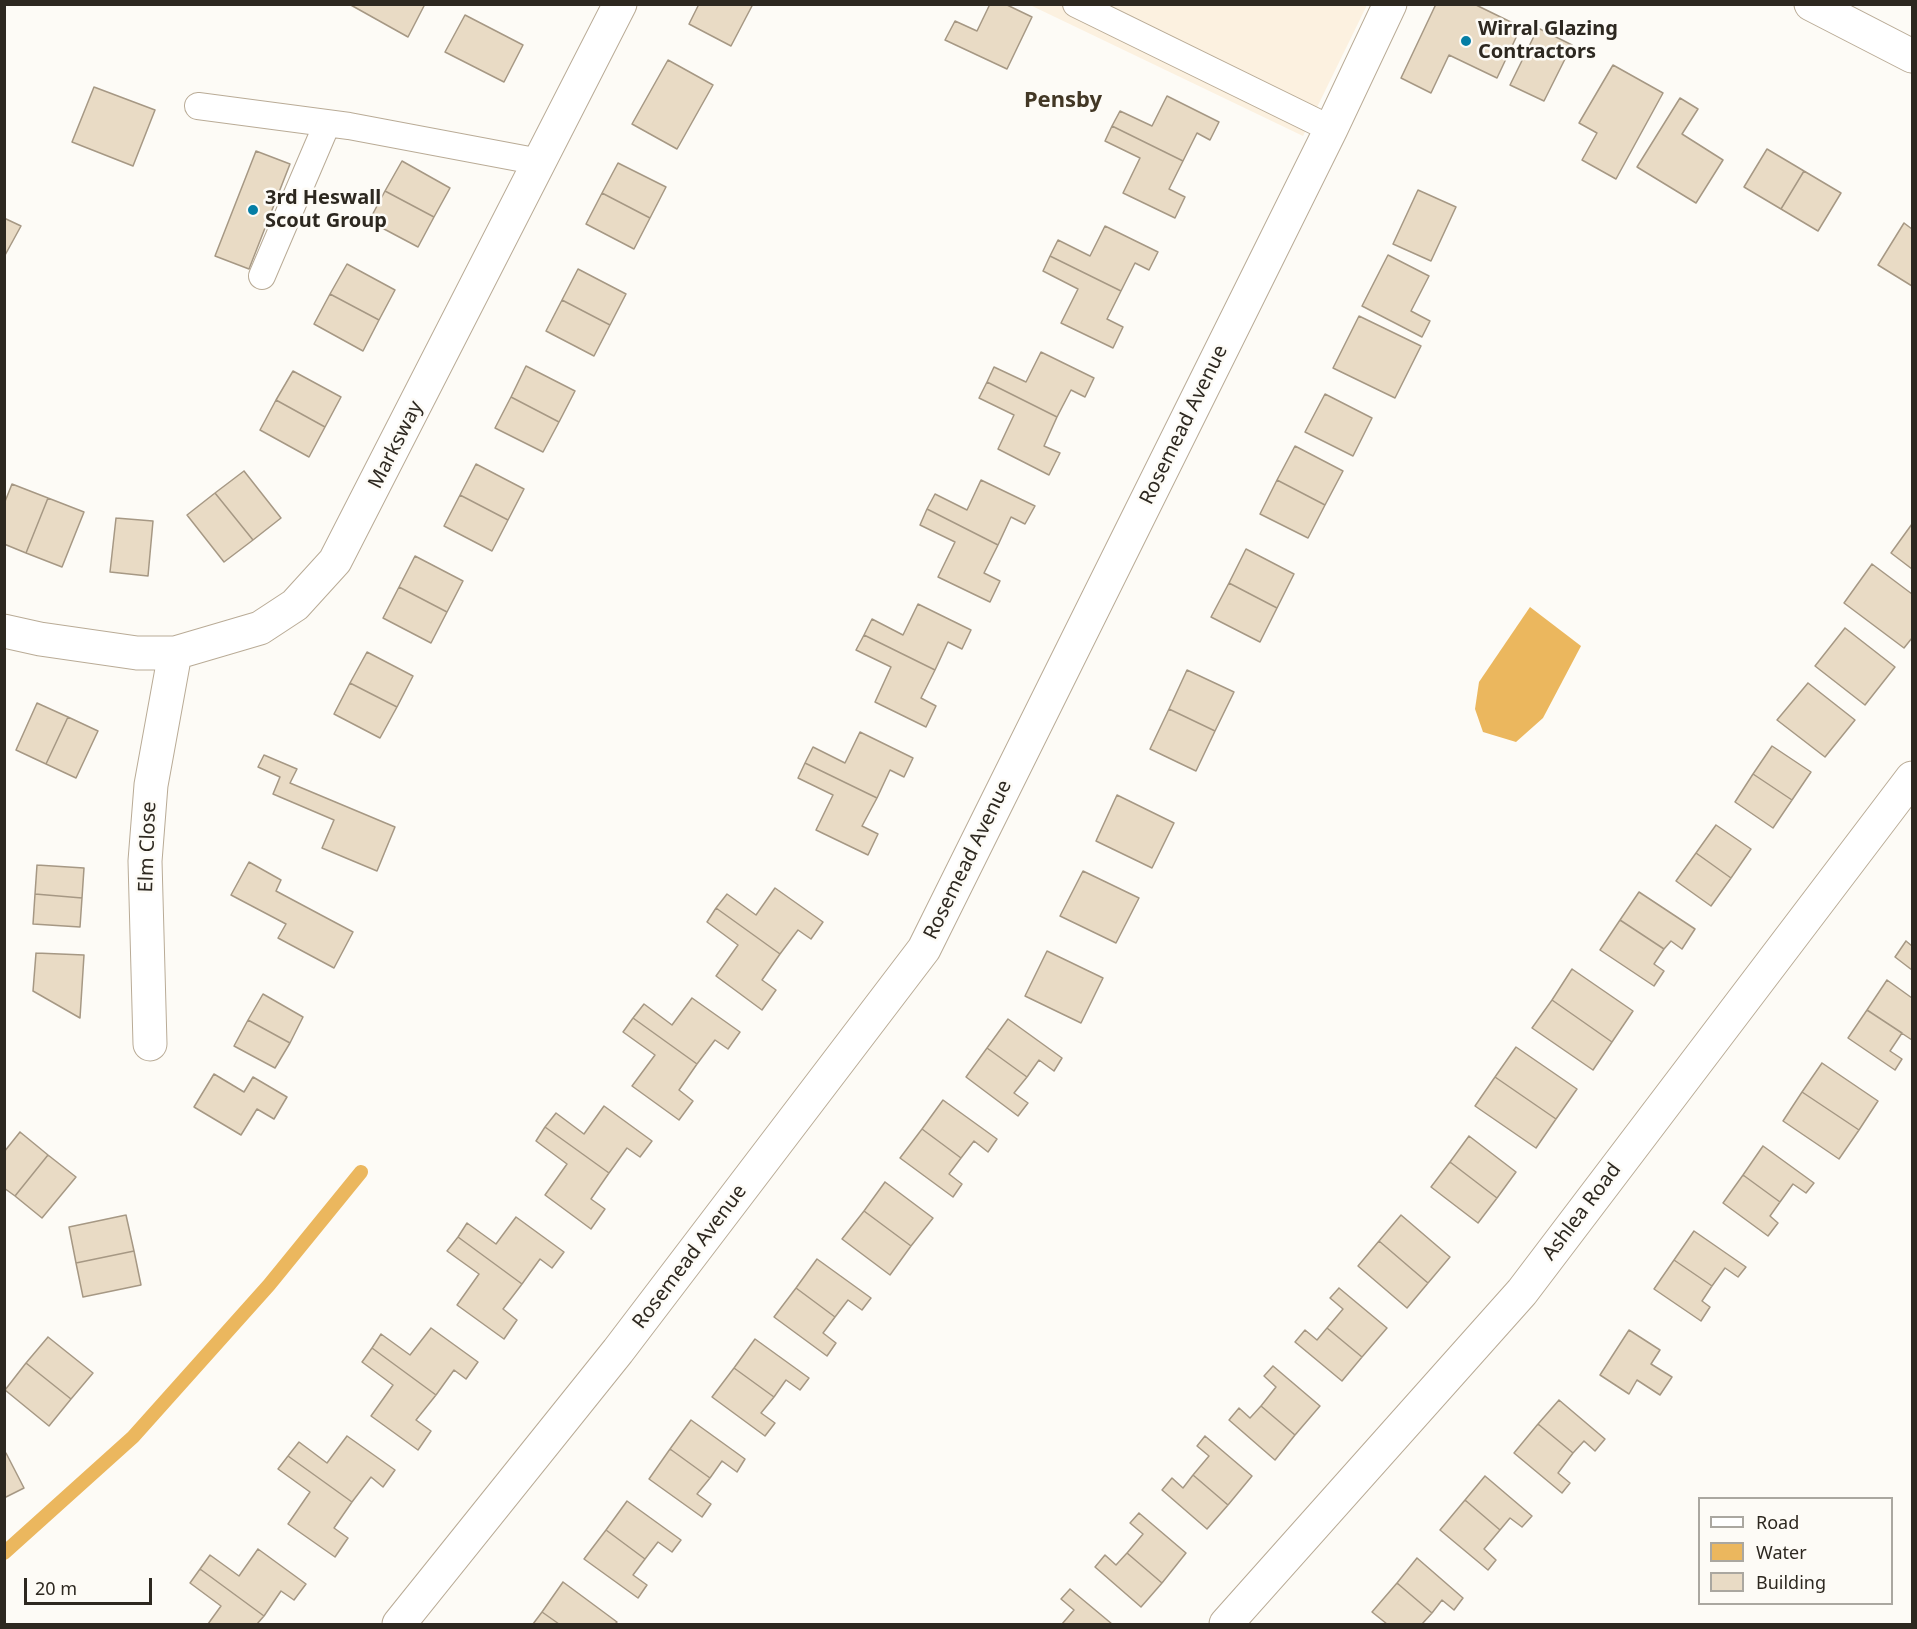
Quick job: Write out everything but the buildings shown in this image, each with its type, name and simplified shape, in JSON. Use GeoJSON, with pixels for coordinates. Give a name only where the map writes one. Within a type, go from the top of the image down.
{"type":"FeatureCollection","features":[{"type":"Feature","properties":{"kind":"street","name":"Rosemead Avenue"},"geometry":{"type":"LineString","coordinates":[[399,1624],[618,1351],[924,949],[1331,129],[1390,4]]}},
{"type":"Feature","properties":{"kind":"street"},"geometry":{"type":"LineString","coordinates":[[1811,4],[1912,56]]}},
{"type":"Feature","properties":{"kind":"street","name":"Marksway"},"geometry":{"type":"LineString","coordinates":[[4,631],[40,639],[137,653],[175,654],[260,628],[295,605],[335,561],[619,5]]}},
{"type":"Feature","properties":{"kind":"street","name":"Elm Close"},"geometry":{"type":"LineString","coordinates":[[150,1044],[145,861],[151,785],[175,654]]}},
{"type":"Feature","properties":{"kind":"street","name":"Ashlea Road"},"geometry":{"type":"LineString","coordinates":[[1226,1624],[1522,1292],[1912,778]]}},
{"type":"Feature","properties":{"kind":"lane"},"geometry":{"type":"LineString","coordinates":[[1076,4],[1331,129]]}},
{"type":"Feature","properties":{"kind":"lane"},"geometry":{"type":"LineString","coordinates":[[198,106],[327,124],[540,162]]}},
{"type":"Feature","properties":{"kind":"lane"},"geometry":{"type":"LineString","coordinates":[[262,276],[327,124]]}},
{"type":"Feature","properties":{"kind":"shaded area"},"geometry":{"type":"Polygon","coordinates":[[[1030,5],[1367,5],[1303,136],[1030,5]]]}},
{"type":"Feature","properties":{"kind":"water"},"geometry":{"type":"Polygon","coordinates":[[[1530,607],[1581,646],[1543,718],[1516,742],[1483,732],[1475,709],[1479,682],[1530,607]]]}},
{"type":"Feature","properties":{"kind":"waterway"},"geometry":{"type":"LineString","coordinates":[[4,1553],[133,1437],[269,1285],[361,1172]]}},
{"type":"Feature","properties":{"kind":"place","name":"Wirral Glazing Contractors"},"geometry":{"type":"Point","coordinates":[1466,41]}},
{"type":"Feature","properties":{"kind":"place","name":"3rd Heswall Scout Group"},"geometry":{"type":"Point","coordinates":[253,210]}},
{"type":"Feature","properties":{"kind":"district","name":"Pensby"},"geometry":{"type":"Point","coordinates":[1063,101]}}]}
